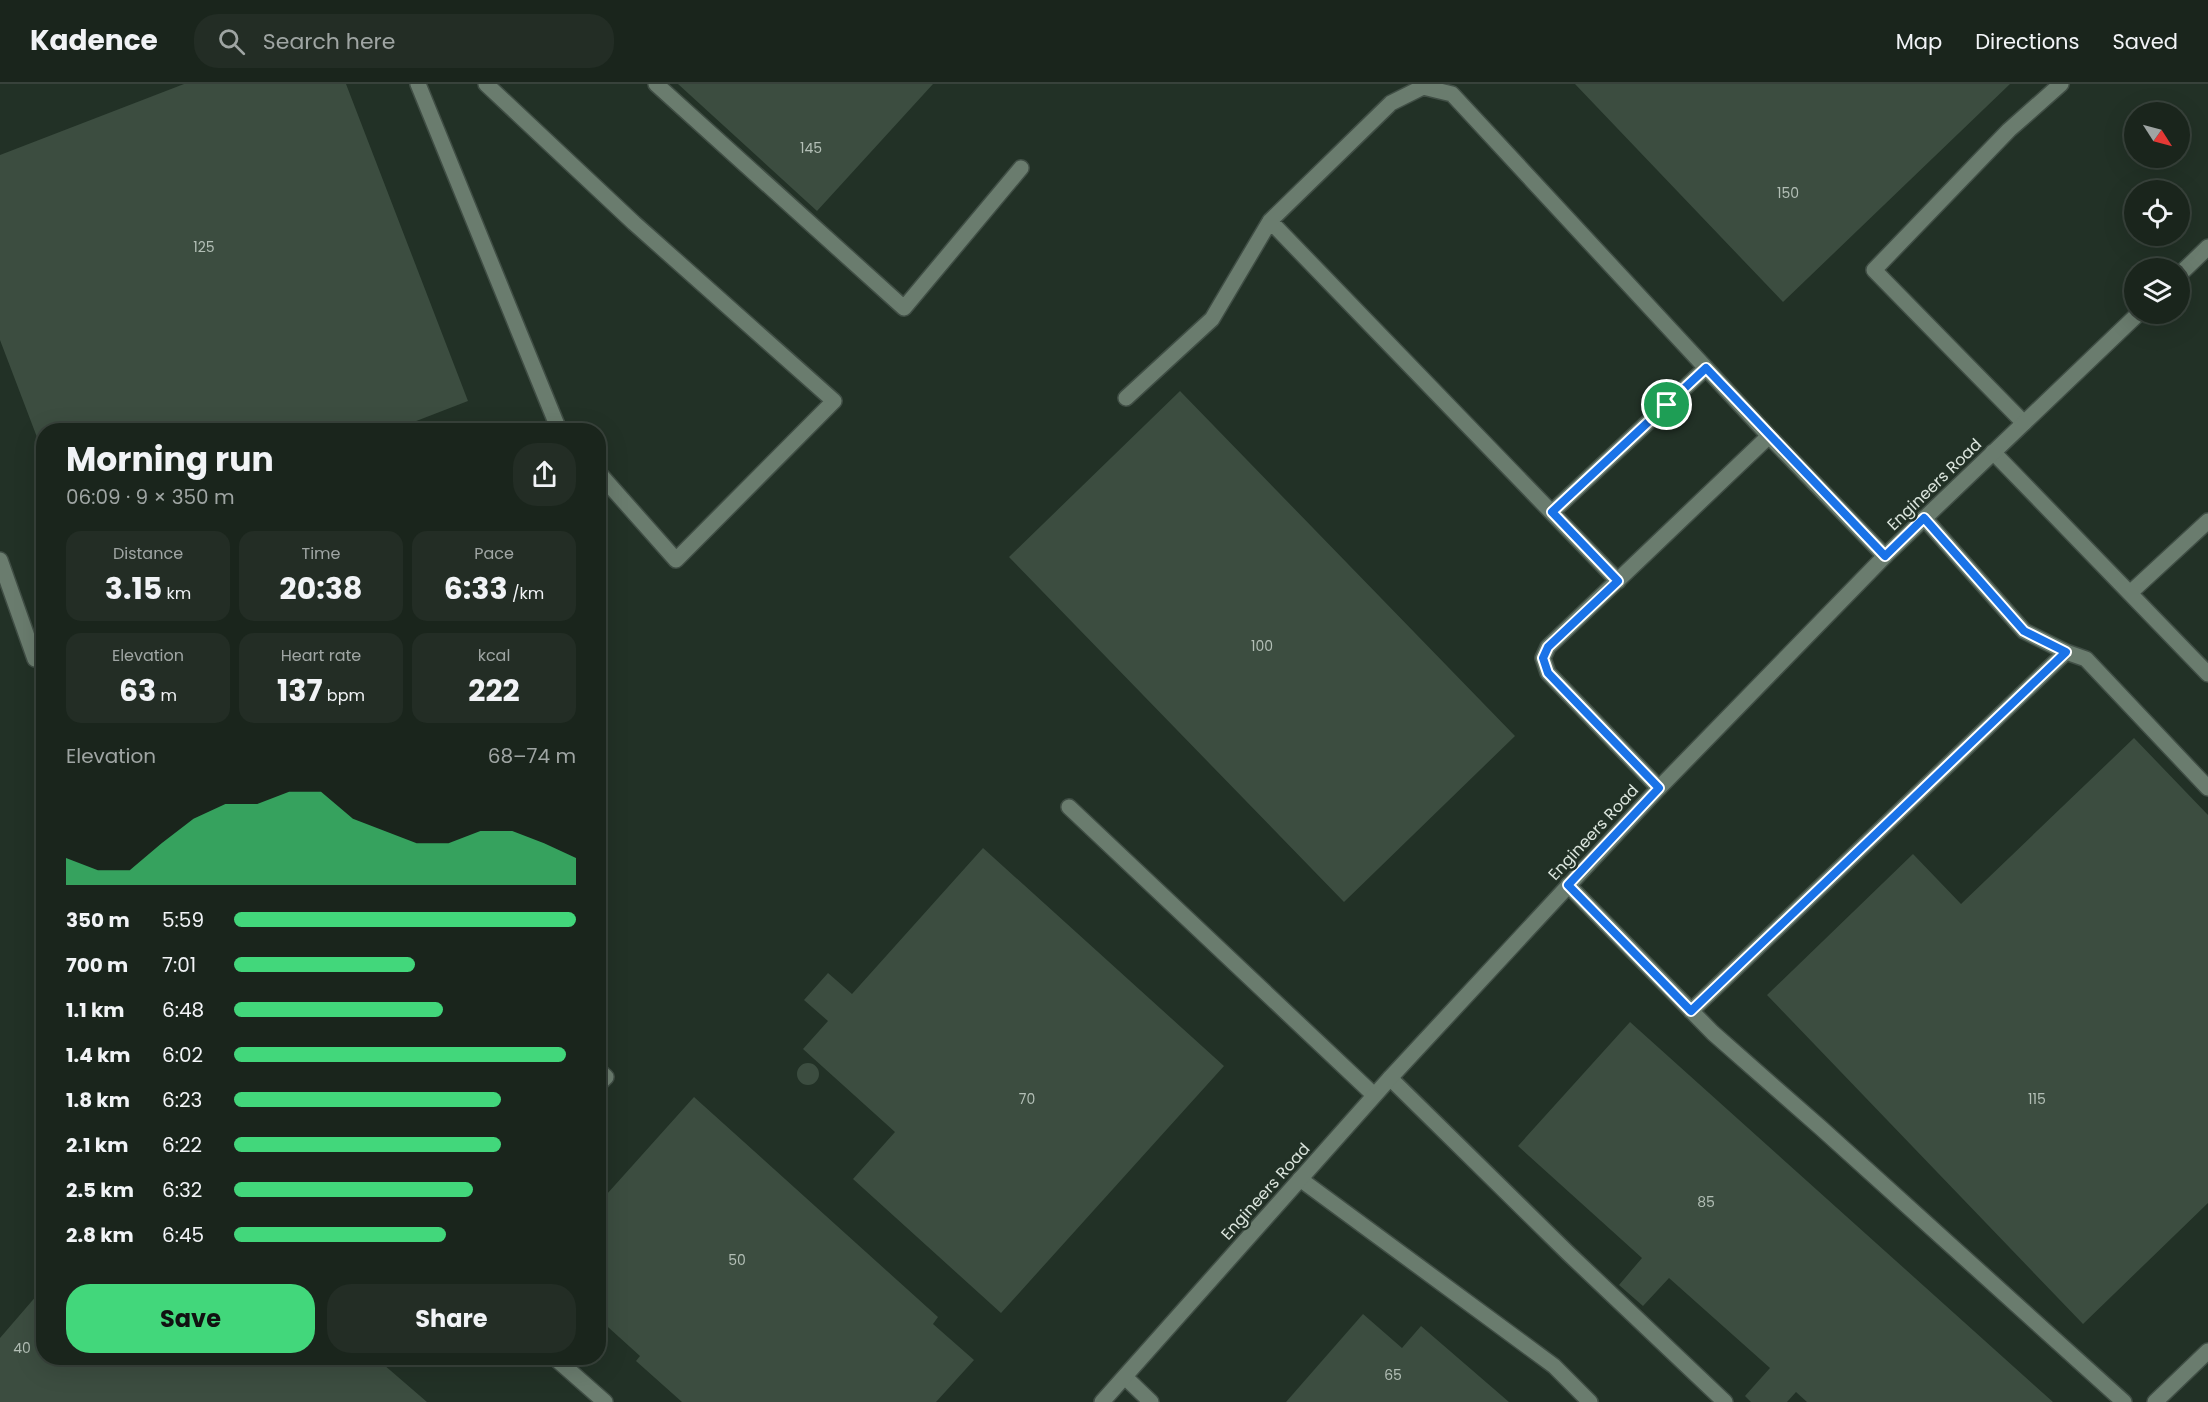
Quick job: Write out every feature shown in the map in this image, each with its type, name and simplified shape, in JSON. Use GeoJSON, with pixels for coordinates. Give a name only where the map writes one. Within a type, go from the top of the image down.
{"type":"FeatureCollection","features":[{"type":"Feature","properties":{"kind":"street"},"geometry":{"type":"LineString","coordinates":[[418,84],[554,423]]}},
{"type":"Feature","properties":{"kind":"street"},"geometry":{"type":"LineString","coordinates":[[486,84],[634,223],[834,401],[676,560],[606,481]]}},
{"type":"Feature","properties":{"kind":"street"},"geometry":{"type":"LineString","coordinates":[[656,84],[904,308],[1021,168]]}},
{"type":"Feature","properties":{"kind":"street"},"geometry":{"type":"LineString","coordinates":[[2024,423],[1874,270],[2008,130],[2061,84]]}},
{"type":"Feature","properties":{"kind":"street"},"geometry":{"type":"LineString","coordinates":[[1126,398],[1212,319],[1270,222],[1391,104],[1424,87],[1452,94],[1769,436],[1885,556]]}},
{"type":"Feature","properties":{"kind":"street"},"geometry":{"type":"LineString","coordinates":[[1270,222],[1618,581]]}},
{"type":"Feature","properties":{"kind":"street"},"geometry":{"type":"LineString","coordinates":[[2190,264],[2208,247]]}},
{"type":"Feature","properties":{"kind":"street","name":"Engineers Road"},"geometry":{"type":"LineString","coordinates":[[1102,1402],[1374,1095],[1659,788],[1885,556],[2128,324]]}},
{"type":"Feature","properties":{"kind":"street"},"geometry":{"type":"LineString","coordinates":[[1552,512],[1706,368]]}},
{"type":"Feature","properties":{"kind":"street"},"geometry":{"type":"LineString","coordinates":[[1659,788],[1548,673],[1543,658],[1548,647],[1769,436]]}},
{"type":"Feature","properties":{"kind":"street"},"geometry":{"type":"LineString","coordinates":[[1993,452],[2208,674]]}},
{"type":"Feature","properties":{"kind":"street"},"geometry":{"type":"LineString","coordinates":[[1924,518],[2024,631],[2066,652],[2086,659],[2208,788]]}},
{"type":"Feature","properties":{"kind":"street"},"geometry":{"type":"LineString","coordinates":[[2130,593],[2208,520]]}},
{"type":"Feature","properties":{"kind":"street"},"geometry":{"type":"LineString","coordinates":[[0,560],[36,659]]}},
{"type":"Feature","properties":{"kind":"street"},"geometry":{"type":"LineString","coordinates":[[1691,1011],[2066,652]]}},
{"type":"Feature","properties":{"kind":"street"},"geometry":{"type":"LineString","coordinates":[[1069,807],[1374,1095]]}},
{"type":"Feature","properties":{"kind":"street"},"geometry":{"type":"LineString","coordinates":[[1568,885],[1713,1033],[2124,1402]]}},
{"type":"Feature","properties":{"kind":"street"},"geometry":{"type":"LineString","coordinates":[[1390,1078],[1568,1253],[1725,1402]]}},
{"type":"Feature","properties":{"kind":"street"},"geometry":{"type":"LineString","coordinates":[[1300,1179],[1554,1366],[1590,1402]]}},
{"type":"Feature","properties":{"kind":"street"},"geometry":{"type":"LineString","coordinates":[[2155,1402],[2208,1352]]}},
{"type":"Feature","properties":{"kind":"street"},"geometry":{"type":"LineString","coordinates":[[563,1365],[605,1402]]}},
{"type":"Feature","properties":{"kind":"street"},"geometry":{"type":"LineString","coordinates":[[1125,1377],[1151,1402]]}},
{"type":"Feature","properties":{"kind":"building"},"geometry":{"type":"Polygon","coordinates":[[[184,84],[346,84],[468,401],[411,423],[36,423],[36,435],[0,340],[0,155],[184,84]]]}},
{"type":"Feature","properties":{"kind":"building"},"geometry":{"type":"Polygon","coordinates":[[[678,84],[933,84],[817,211],[678,84]]]}},
{"type":"Feature","properties":{"kind":"building"},"geometry":{"type":"Polygon","coordinates":[[[1575,84],[2010,84],[1783,302],[1575,84]]]}},
{"type":"Feature","properties":{"kind":"building"},"geometry":{"type":"Polygon","coordinates":[[[1180,391],[1515,736],[1344,902],[1009,557],[1180,391]]]}},
{"type":"Feature","properties":{"kind":"building"},"geometry":{"type":"Polygon","coordinates":[[[2134,738],[2208,815],[2208,1203],[2083,1324],[1767,995],[1913,854],[1961,904],[2134,738]]]}},
{"type":"Feature","properties":{"kind":"building"},"geometry":{"type":"Polygon","coordinates":[[[983,848],[1224,1066],[1001,1313],[853,1179],[895,1132],[803,1049],[828,1021],[804,1000],[828,973],[852,994],[983,848]]]}},
{"type":"Feature","properties":{"kind":"building"},"geometry":{"type":"Polygon","coordinates":[[[1630,1022],[2053,1402],[1807,1402],[1796,1392],[1787,1402],[1751,1402],[1745,1396],[1770,1368],[1669,1278],[1643,1306],[1619,1285],[1642,1258],[1518,1146],[1630,1022]]]}},
{"type":"Feature","properties":{"kind":"building"},"geometry":{"type":"Polygon","coordinates":[[[808,1063],[816,1066],[819,1074],[816,1082],[808,1085],[800,1082],[797,1074],[800,1066],[808,1063]]]}},
{"type":"Feature","properties":{"kind":"building"},"geometry":{"type":"Polygon","coordinates":[[[694,1097],[938,1317],[933,1324],[974,1360],[936,1402],[682,1402],[636,1361],[640,1356],[606,1325],[606,1195],[694,1097]]]}},
{"type":"Feature","properties":{"kind":"building"},"geometry":{"type":"Polygon","coordinates":[[[36,1296],[36,1365],[384,1365],[427,1402],[0,1402],[0,1338],[36,1296]]]}},
{"type":"Feature","properties":{"kind":"building"},"geometry":{"type":"Polygon","coordinates":[[[1363,1314],[1402,1348],[1421,1326],[1509,1402],[1286,1402],[1363,1314]]]}},
{"type":"Feature","properties":{"kind":"route"},"geometry":{"type":"LineString","coordinates":[[1706,368],[1885,556],[1924,518],[2024,631],[2066,652],[1691,1011],[1568,885],[1659,788],[1548,673],[1543,658],[1548,647],[1618,581],[1552,512],[1667,405],[1706,368]]}}]}
